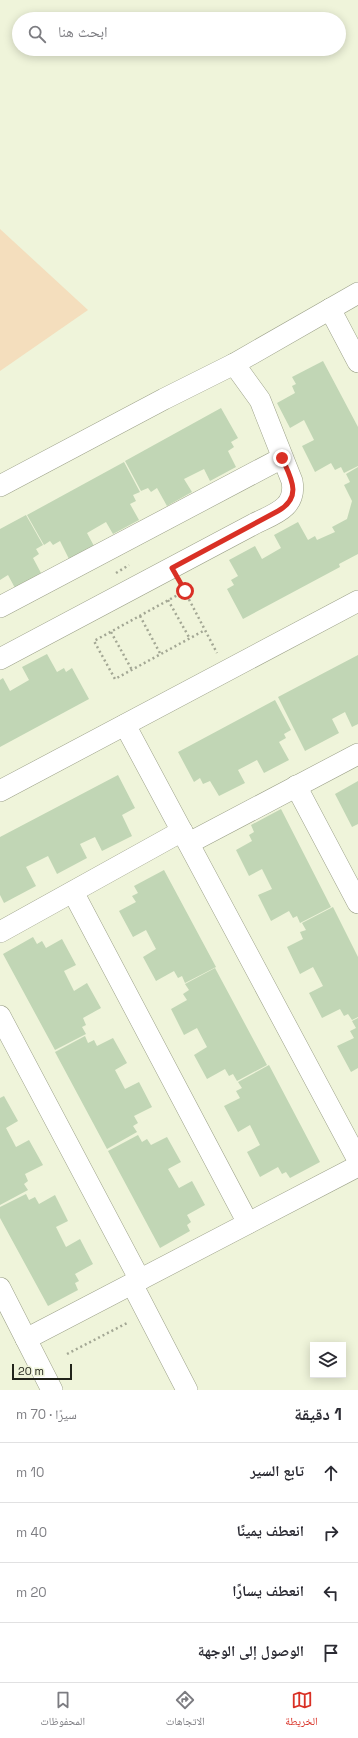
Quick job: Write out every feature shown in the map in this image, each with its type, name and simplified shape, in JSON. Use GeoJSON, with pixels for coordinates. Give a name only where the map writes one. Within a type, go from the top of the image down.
{"type":"FeatureCollection","features":[{"type":"Feature","properties":{"kind":"street"},"geometry":{"type":"LineString","coordinates":[[0,486],[164,399],[234,364],[358,293]]}},
{"type":"Feature","properties":{"kind":"street"},"geometry":{"type":"LineString","coordinates":[[330,309],[358,362]]}},
{"type":"Feature","properties":{"kind":"street"},"geometry":{"type":"LineString","coordinates":[[0,659],[285,508],[290,502],[293,488],[292,481],[260,400],[234,364]]}},
{"type":"Feature","properties":{"kind":"street"},"geometry":{"type":"LineString","coordinates":[[0,607],[282,458]]}},
{"type":"Feature","properties":{"kind":"street"},"geometry":{"type":"LineString","coordinates":[[0,792],[358,600]]}},
{"type":"Feature","properties":{"kind":"street"},"geometry":{"type":"LineString","coordinates":[[125,725],[358,1160]]}},
{"type":"Feature","properties":{"kind":"street"},"geometry":{"type":"LineString","coordinates":[[0,932],[73,892],[185,837],[296,786],[358,754]]}},
{"type":"Feature","properties":{"kind":"street"},"geometry":{"type":"LineString","coordinates":[[296,786],[358,903]]}},
{"type":"Feature","properties":{"kind":"street"},"geometry":{"type":"LineString","coordinates":[[73,892],[248,1223]]}},
{"type":"Feature","properties":{"kind":"street"},"geometry":{"type":"LineString","coordinates":[[0,1016],[136,1282],[146,1312],[187,1390]]}},
{"type":"Feature","properties":{"kind":"street"},"geometry":{"type":"LineString","coordinates":[[26,1339],[358,1166]]}},
{"type":"Feature","properties":{"kind":"street"},"geometry":{"type":"LineString","coordinates":[[0,1288],[52,1390]]}},
{"type":"Feature","properties":{"kind":"path"},"geometry":{"type":"LineString","coordinates":[[172,568],[226,671]]}},
{"type":"Feature","properties":{"kind":"path"},"geometry":{"type":"LineString","coordinates":[[185,591],[94,641],[115,679],[205,630]]}},
{"type":"Feature","properties":{"kind":"path"},"geometry":{"type":"LineString","coordinates":[[168,600],[190,639]]}},
{"type":"Feature","properties":{"kind":"path"},"geometry":{"type":"LineString","coordinates":[[140,616],[161,655]]}},
{"type":"Feature","properties":{"kind":"path"},"geometry":{"type":"LineString","coordinates":[[111,632],[132,670]]}},
{"type":"Feature","properties":{"kind":"path"},"geometry":{"type":"LineString","coordinates":[[67,1354],[146,1312]]}},
{"type":"Feature","properties":{"kind":"shaded area"},"geometry":{"type":"Polygon","coordinates":[[[0,229],[88,310],[0,371],[0,229]]]}},
{"type":"Feature","properties":{"kind":"building"},"geometry":{"type":"Polygon","coordinates":[[[323,361],[358,427],[358,466],[344,473],[341,467],[335,470],[331,463],[315,472],[302,446],[314,440],[304,420],[290,428],[277,403],[295,393],[292,386],[296,384],[292,377],[323,361]]]}},
{"type":"Feature","properties":{"kind":"building"},"geometry":{"type":"Polygon","coordinates":[[[221,408],[238,438],[231,442],[234,447],[228,451],[236,467],[210,481],[204,469],[184,479],[192,492],[167,506],[157,488],[151,492],[148,488],[141,491],[125,461],[221,408]]]}},
{"type":"Feature","properties":{"kind":"building"},"geometry":{"type":"Polygon","coordinates":[[[124,462],[140,492],[133,495],[136,501],[130,504],[139,520],[113,534],[106,522],[87,533],[94,546],[69,559],[60,541],[53,545],[50,541],[44,545],[27,515],[124,462]]]}},
{"type":"Feature","properties":{"kind":"building"},"geometry":{"type":"Polygon","coordinates":[[[358,467],[358,554],[339,564],[340,567],[243,619],[227,589],[234,585],[231,580],[238,576],[229,560],[255,546],[262,559],[281,548],[274,535],[298,522],[308,540],[315,536],[317,540],[335,532],[332,527],[347,519],[352,501],[344,485],[350,482],[346,474],[358,467]]]}},
{"type":"Feature","properties":{"kind":"building"},"geometry":{"type":"Polygon","coordinates":[[[26,515],[43,545],[36,549],[39,554],[33,558],[41,573],[15,588],[8,575],[0,580],[0,529],[26,515]]]}},
{"type":"Feature","properties":{"kind":"building"},"geometry":{"type":"Polygon","coordinates":[[[47,654],[57,672],[64,668],[66,672],[72,668],[89,699],[0,747],[0,680],[3,678],[10,691],[29,680],[22,667],[47,654]]]}},
{"type":"Feature","properties":{"kind":"building"},"geometry":{"type":"Polygon","coordinates":[[[358,655],[358,724],[352,727],[345,712],[332,719],[339,733],[305,751],[278,697],[358,655]]]}},
{"type":"Feature","properties":{"kind":"building"},"geometry":{"type":"Polygon","coordinates":[[[275,700],[291,730],[284,734],[286,738],[279,742],[289,760],[264,773],[257,760],[238,770],[245,783],[219,796],[210,781],[203,784],[200,778],[194,782],[178,752],[275,700]]]}},
{"type":"Feature","properties":{"kind":"building"},"geometry":{"type":"Polygon","coordinates":[[[118,775],[135,808],[122,815],[132,836],[102,851],[95,837],[80,844],[87,858],[57,874],[48,856],[26,867],[36,886],[4,903],[0,895],[0,837],[118,775]]]}},
{"type":"Feature","properties":{"kind":"building"},"geometry":{"type":"Polygon","coordinates":[[[358,781],[358,824],[352,827],[335,794],[358,781]]]}},
{"type":"Feature","properties":{"kind":"building"},"geometry":{"type":"Polygon","coordinates":[[[281,809],[331,907],[300,923],[297,916],[293,918],[289,911],[271,921],[258,895],[272,889],[262,869],[249,876],[236,850],[252,841],[249,835],[254,832],[251,825],[281,809]]]}},
{"type":"Feature","properties":{"kind":"building"},"geometry":{"type":"Polygon","coordinates":[[[164,870],[216,967],[185,983],[182,976],[178,978],[174,971],[156,981],[143,957],[156,949],[146,930],[133,937],[119,911],[136,902],[132,896],[138,893],[134,886],[164,870]]]}},
{"type":"Feature","properties":{"kind":"building"},"geometry":{"type":"Polygon","coordinates":[[[333,907],[358,957],[358,1017],[352,1020],[348,1014],[344,1016],[340,1009],[322,1018],[309,993],[323,986],[313,967],[300,974],[287,947],[303,939],[300,932],[306,930],[302,923],[333,907]]]}},
{"type":"Feature","properties":{"kind":"building"},"geometry":{"type":"Polygon","coordinates":[[[33,937],[37,944],[42,941],[46,948],[62,939],[76,965],[64,971],[74,991],[87,983],[101,1008],[83,1018],[86,1025],[82,1027],[86,1034],[55,1050],[3,954],[33,937]]]}},
{"type":"Feature","properties":{"kind":"building"},"geometry":{"type":"Polygon","coordinates":[[[215,968],[267,1065],[237,1081],[233,1074],[229,1076],[225,1069],[207,1079],[194,1055],[207,1047],[197,1028],[184,1035],[171,1009],[187,1000],[183,994],[189,990],[185,984],[215,968]]]}},
{"type":"Feature","properties":{"kind":"building"},"geometry":{"type":"Polygon","coordinates":[[[358,1018],[358,1068],[351,1072],[337,1046],[354,1038],[350,1031],[356,1028],[352,1021],[358,1018]]]}},
{"type":"Feature","properties":{"kind":"building"},"geometry":{"type":"Polygon","coordinates":[[[85,1036],[88,1043],[94,1040],[97,1046],[113,1038],[127,1063],[115,1070],[125,1089],[139,1082],[152,1107],[134,1116],[138,1123],[133,1126],[137,1132],[107,1149],[55,1052],[85,1036]]]}},
{"type":"Feature","properties":{"kind":"building"},"geometry":{"type":"Polygon","coordinates":[[[269,1065],[320,1162],[290,1178],[286,1172],[282,1174],[278,1167],[260,1177],[247,1152],[260,1145],[250,1125],[238,1132],[224,1106],[240,1098],[236,1091],[242,1088],[238,1082],[269,1065]]]}},
{"type":"Feature","properties":{"kind":"building"},"geometry":{"type":"Polygon","coordinates":[[[4,1096],[18,1121],[6,1128],[16,1147],[29,1140],[43,1165],[25,1174],[28,1181],[24,1184],[28,1190],[0,1205],[0,1098],[4,1096]]]}},
{"type":"Feature","properties":{"kind":"building"},"geometry":{"type":"Polygon","coordinates":[[[138,1135],[142,1142],[147,1139],[151,1145],[167,1137],[181,1162],[168,1169],[179,1188],[192,1181],[205,1205],[187,1215],[191,1222],[187,1225],[190,1231],[160,1248],[108,1151],[138,1135]]]}},
{"type":"Feature","properties":{"kind":"building"},"geometry":{"type":"Polygon","coordinates":[[[26,1194],[29,1200],[35,1197],[39,1204],[55,1195],[68,1221],[56,1227],[66,1247],[80,1239],[93,1264],[75,1274],[79,1281],[75,1283],[78,1290],[48,1306],[0,1218],[0,1207],[26,1194]]]}},
{"type":"Feature","properties":{"kind":"route"},"geometry":{"type":"LineString","coordinates":[[185,591],[172,568],[285,508],[290,502],[293,488],[292,481],[282,458]]}}]}
